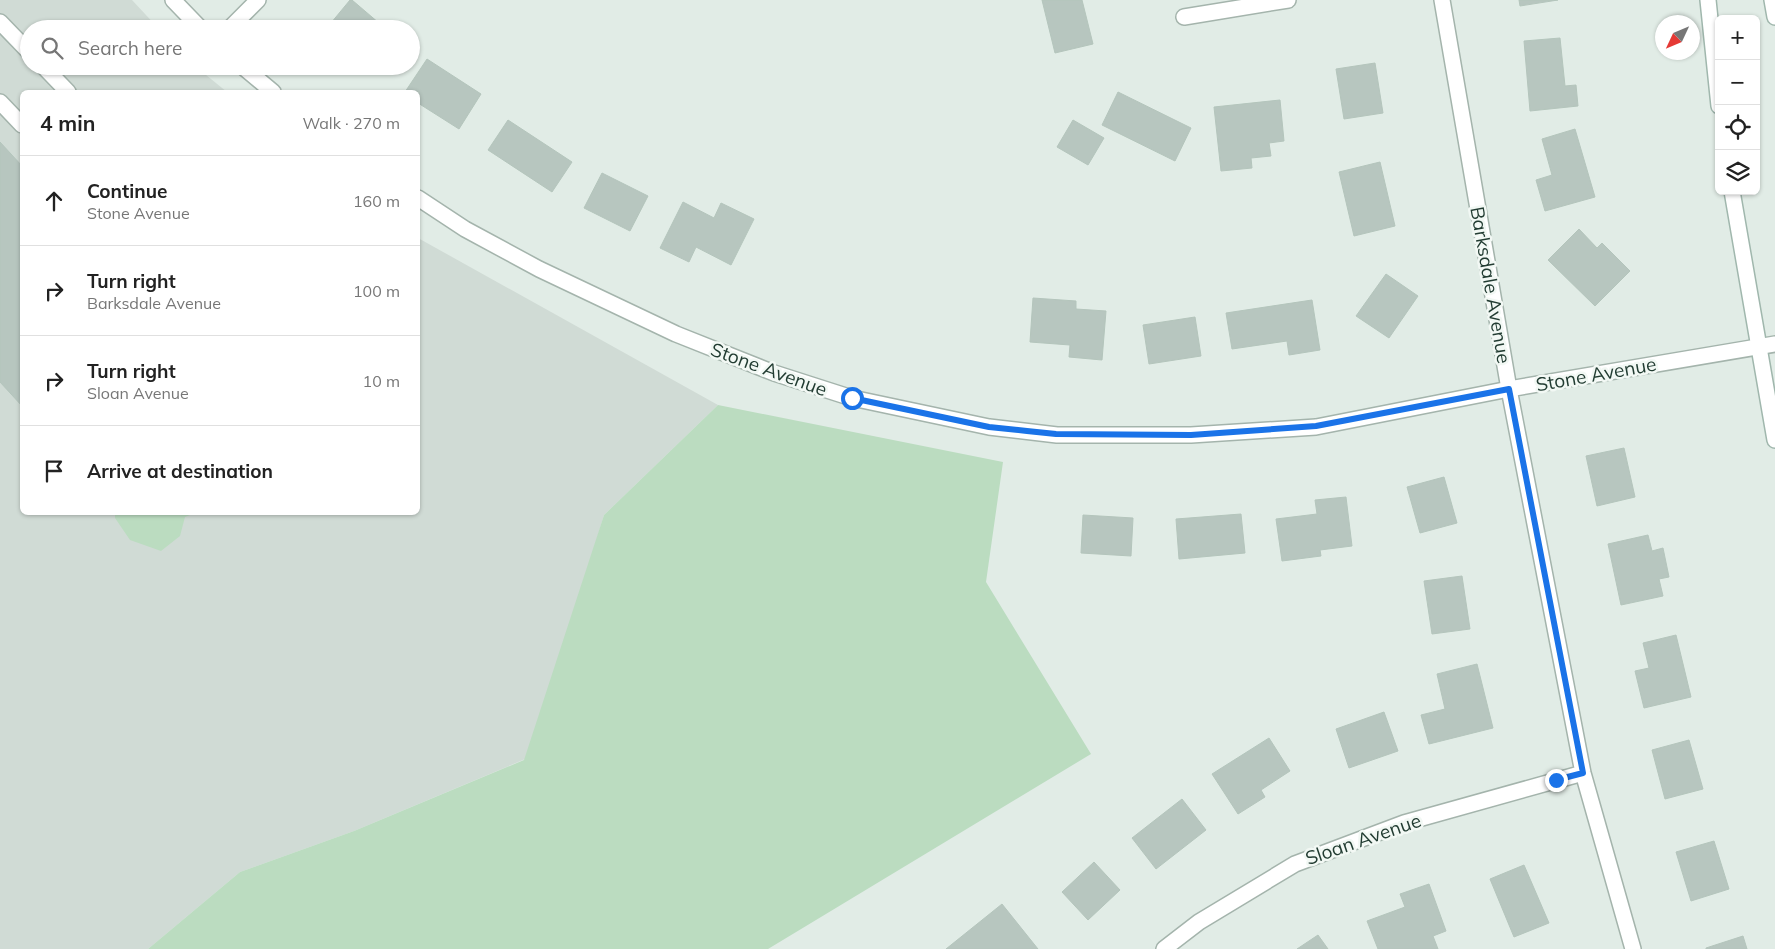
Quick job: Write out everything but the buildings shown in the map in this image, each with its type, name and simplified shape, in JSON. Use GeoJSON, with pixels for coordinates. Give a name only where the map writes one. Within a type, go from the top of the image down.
{"type":"FeatureCollection","features":[{"type":"Feature","properties":{"kind":"street"},"geometry":{"type":"LineString","coordinates":[[173,0],[192,20]]}},
{"type":"Feature","properties":{"kind":"street"},"geometry":{"type":"LineString","coordinates":[[238,20],[258,0]]}},
{"type":"Feature","properties":{"kind":"street"},"geometry":{"type":"LineString","coordinates":[[1184,17],[1288,0]]}},
{"type":"Feature","properties":{"kind":"street","name":"Barksdale Avenue"},"geometry":{"type":"LineString","coordinates":[[1442,0],[1509,389],[1583,773],[1633,949]]}},
{"type":"Feature","properties":{"kind":"street"},"geometry":{"type":"LineString","coordinates":[[1708,0],[1719,105]]}},
{"type":"Feature","properties":{"kind":"street"},"geometry":{"type":"LineString","coordinates":[[1772,0],[1775,17]]}},
{"type":"Feature","properties":{"kind":"street"},"geometry":{"type":"LineString","coordinates":[[0,22],[20,43]]}},
{"type":"Feature","properties":{"kind":"street"},"geometry":{"type":"LineString","coordinates":[[51,75],[66,90]]}},
{"type":"Feature","properties":{"kind":"street"},"geometry":{"type":"LineString","coordinates":[[253,75],[271,90]]}},
{"type":"Feature","properties":{"kind":"street"},"geometry":{"type":"LineString","coordinates":[[0,102],[20,123]]}},
{"type":"Feature","properties":{"kind":"street"},"geometry":{"type":"LineString","coordinates":[[1733,195],[1775,440]]}},
{"type":"Feature","properties":{"kind":"street","name":"Stone Avenue"},"geometry":{"type":"LineString","coordinates":[[420,199],[465,229],[539,269],[676,334],[774,373],[852,398],[989,427],[1056,434],[1132,436],[1191,435],[1306,427],[1394,413],[1509,389],[1775,344]]}},
{"type":"Feature","properties":{"kind":"street","name":"Sloan Avenue"},"geometry":{"type":"LineString","coordinates":[[1164,949],[1199,922],[1295,864],[1404,823],[1583,773]]}},
{"type":"Feature","properties":{"kind":"shaded area"},"geometry":{"type":"Polygon","coordinates":[[[0,0],[132,0],[151,20],[20,20],[20,75],[206,75],[225,90],[20,90],[20,515],[420,515],[420,239],[718,405],[604,515],[530,757],[354,831],[240,872],[148,949],[0,949],[0,0]]]}},
{"type":"Feature","properties":{"kind":"green space"},"geometry":{"type":"Polygon","coordinates":[[[718,405],[1003,462],[986,582],[1091,754],[768,949],[148,949],[240,872],[354,831],[524,760],[604,515],[718,405]]]}},
{"type":"Feature","properties":{"kind":"green space"},"geometry":{"type":"Polygon","coordinates":[[[115,515],[190,515],[185,517],[180,536],[161,551],[130,540],[115,518],[115,515]]]}},
{"type":"Feature","properties":{"kind":"route"},"geometry":{"type":"LineString","coordinates":[[852,398],[989,427],[1056,434],[1132,436],[1191,435],[1316,426],[1394,413],[1509,389],[1583,773],[1556,780]]}}]}
